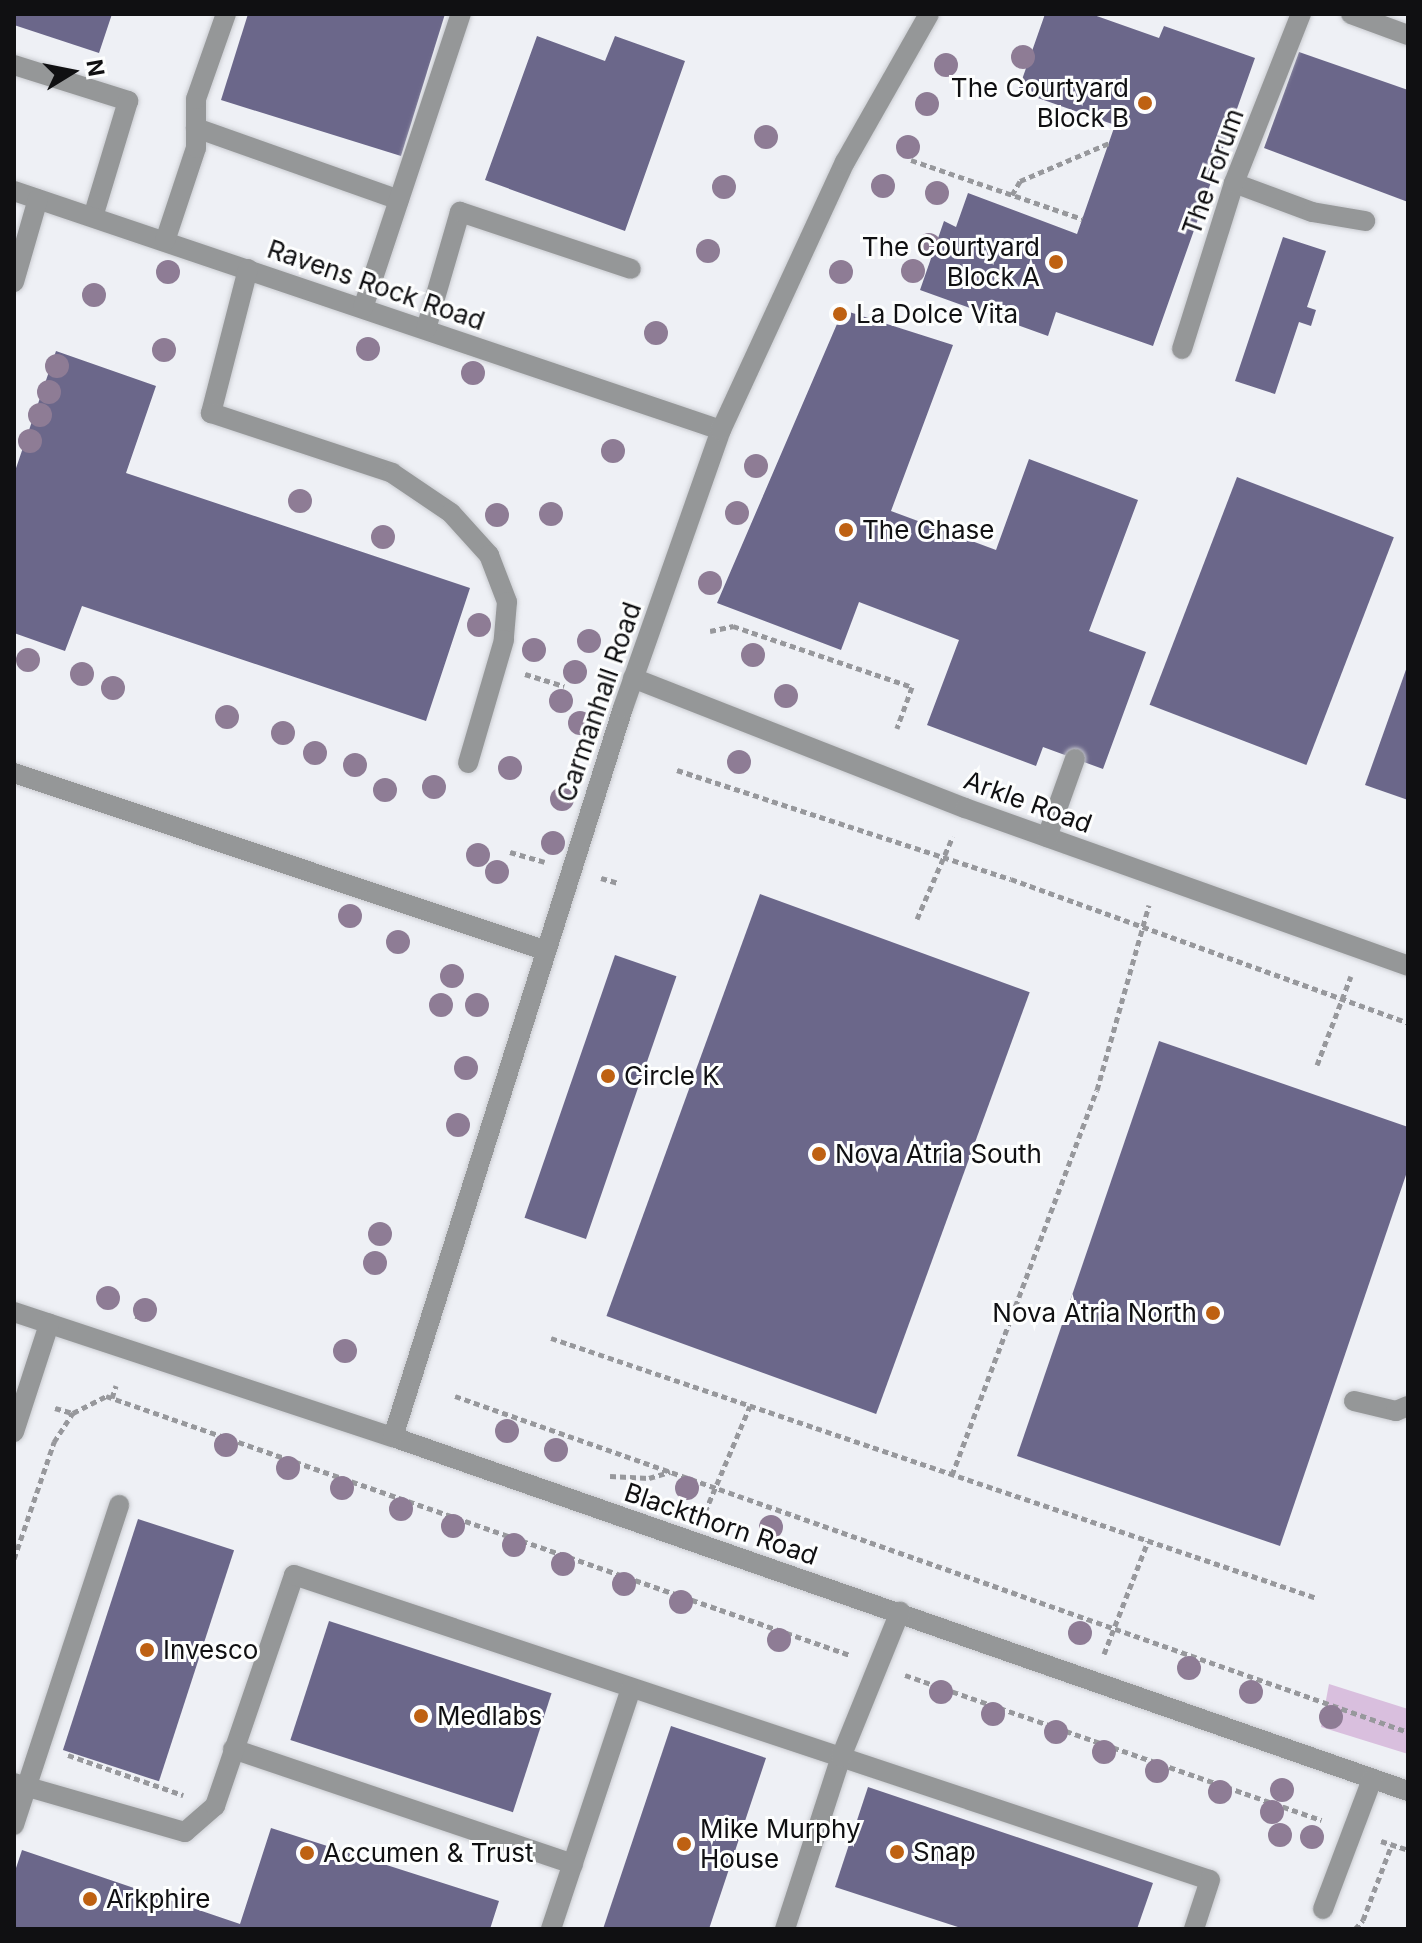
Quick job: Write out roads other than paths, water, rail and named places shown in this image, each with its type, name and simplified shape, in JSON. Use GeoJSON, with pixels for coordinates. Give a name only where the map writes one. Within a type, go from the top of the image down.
{"type":"FeatureCollection","features":[{"type":"Feature","properties":{"kind":"street"},"geometry":{"type":"LineString","coordinates":[[165,241],[196,148],[196,99],[226,14]]}},
{"type":"Feature","properties":{"kind":"street"},"geometry":{"type":"LineString","coordinates":[[363,308],[461,14]]}},
{"type":"Feature","properties":{"kind":"street","name":"Carmanhall Road"},"geometry":{"type":"LineString","coordinates":[[393,1437],[544,950],[633,678],[721,430],[845,162],[929,14]]}},
{"type":"Feature","properties":{"kind":"street","name":"The Forum"},"geometry":{"type":"LineString","coordinates":[[1182,349],[1234,183],[1301,14]]}},
{"type":"Feature","properties":{"kind":"street"},"geometry":{"type":"LineString","coordinates":[[1351,14],[1379,19],[1408,35]]}},
{"type":"Feature","properties":{"kind":"street"},"geometry":{"type":"LineString","coordinates":[[14,65],[128,101],[93,217]]}},
{"type":"Feature","properties":{"kind":"street"},"geometry":{"type":"LineString","coordinates":[[196,128],[399,200]]}},
{"type":"Feature","properties":{"kind":"street"},"geometry":{"type":"LineString","coordinates":[[1234,183],[1312,212],[1365,221]]}},
{"type":"Feature","properties":{"kind":"street","name":"Ravens Rock Road"},"geometry":{"type":"LineString","coordinates":[[14,191],[721,430]]}},
{"type":"Feature","properties":{"kind":"street"},"geometry":{"type":"LineString","coordinates":[[14,282],[38,199]]}},
{"type":"Feature","properties":{"kind":"street"},"geometry":{"type":"LineString","coordinates":[[426,329],[460,212],[631,269]]}},
{"type":"Feature","properties":{"kind":"street"},"geometry":{"type":"LineString","coordinates":[[248,269],[211,413],[392,473],[451,513],[489,555],[507,602],[497,665],[468,763]]}},
{"type":"Feature","properties":{"kind":"street","name":"Arkle Road"},"geometry":{"type":"LineString","coordinates":[[633,678],[965,808],[1408,966]]}},
{"type":"Feature","properties":{"kind":"street"},"geometry":{"type":"LineString","coordinates":[[1047,837],[1075,759]]}},
{"type":"Feature","properties":{"kind":"street"},"geometry":{"type":"LineString","coordinates":[[14,773],[544,950]]}},
{"type":"Feature","properties":{"kind":"street","name":"Blackthorn Road"},"geometry":{"type":"LineString","coordinates":[[14,1312],[393,1437],[1408,1791]]}},
{"type":"Feature","properties":{"kind":"street"},"geometry":{"type":"LineString","coordinates":[[14,1432],[49,1324]]}},
{"type":"Feature","properties":{"kind":"street"},"geometry":{"type":"LineString","coordinates":[[1354,1401],[1396,1411],[1408,1406]]}},
{"type":"Feature","properties":{"kind":"street"},"geometry":{"type":"LineString","coordinates":[[14,1825],[20,1785],[119,1505]]}},
{"type":"Feature","properties":{"kind":"street"},"geometry":{"type":"LineString","coordinates":[[20,1785],[185,1832],[215,1806],[294,1575],[1210,1880],[1194,1929]]}},
{"type":"Feature","properties":{"kind":"street"},"geometry":{"type":"LineString","coordinates":[[785,1929],[841,1757],[900,1612]]}},
{"type":"Feature","properties":{"kind":"street"},"geometry":{"type":"LineString","coordinates":[[551,1929],[631,1688]]}},
{"type":"Feature","properties":{"kind":"street"},"geometry":{"type":"LineString","coordinates":[[233,1749],[573,1864]]}},
{"type":"Feature","properties":{"kind":"street"},"geometry":{"type":"LineString","coordinates":[[1323,1909],[1372,1779]]}},
{"type":"Feature","properties":{"kind":"place","name":"The Courtyard Block B"},"geometry":{"type":"Point","coordinates":[1145,103]}},
{"type":"Feature","properties":{"kind":"place","name":"The Courtyard Block A"},"geometry":{"type":"Point","coordinates":[1056,262]}},
{"type":"Feature","properties":{"kind":"place","name":"La Dolce Vita"},"geometry":{"type":"Point","coordinates":[840,314]}},
{"type":"Feature","properties":{"kind":"place","name":"The Chase"},"geometry":{"type":"Point","coordinates":[846,530]}},
{"type":"Feature","properties":{"kind":"place","name":"Circle K"},"geometry":{"type":"Point","coordinates":[608,1076]}},
{"type":"Feature","properties":{"kind":"place","name":"Nova Atria South"},"geometry":{"type":"Point","coordinates":[819,1154]}},
{"type":"Feature","properties":{"kind":"place","name":"Nova Atria North"},"geometry":{"type":"Point","coordinates":[1213,1313]}},
{"type":"Feature","properties":{"kind":"place","name":"Invesco"},"geometry":{"type":"Point","coordinates":[147,1650]}},
{"type":"Feature","properties":{"kind":"place","name":"Medlabs"},"geometry":{"type":"Point","coordinates":[421,1716]}},
{"type":"Feature","properties":{"kind":"place","name":"Mike Murphy House"},"geometry":{"type":"Point","coordinates":[684,1844]}},
{"type":"Feature","properties":{"kind":"place","name":"Snap"},"geometry":{"type":"Point","coordinates":[897,1852]}},
{"type":"Feature","properties":{"kind":"place","name":"Accumen & Trust"},"geometry":{"type":"Point","coordinates":[307,1853]}},
{"type":"Feature","properties":{"kind":"place","name":"Arkphire"},"geometry":{"type":"Point","coordinates":[90,1899]}}]}
